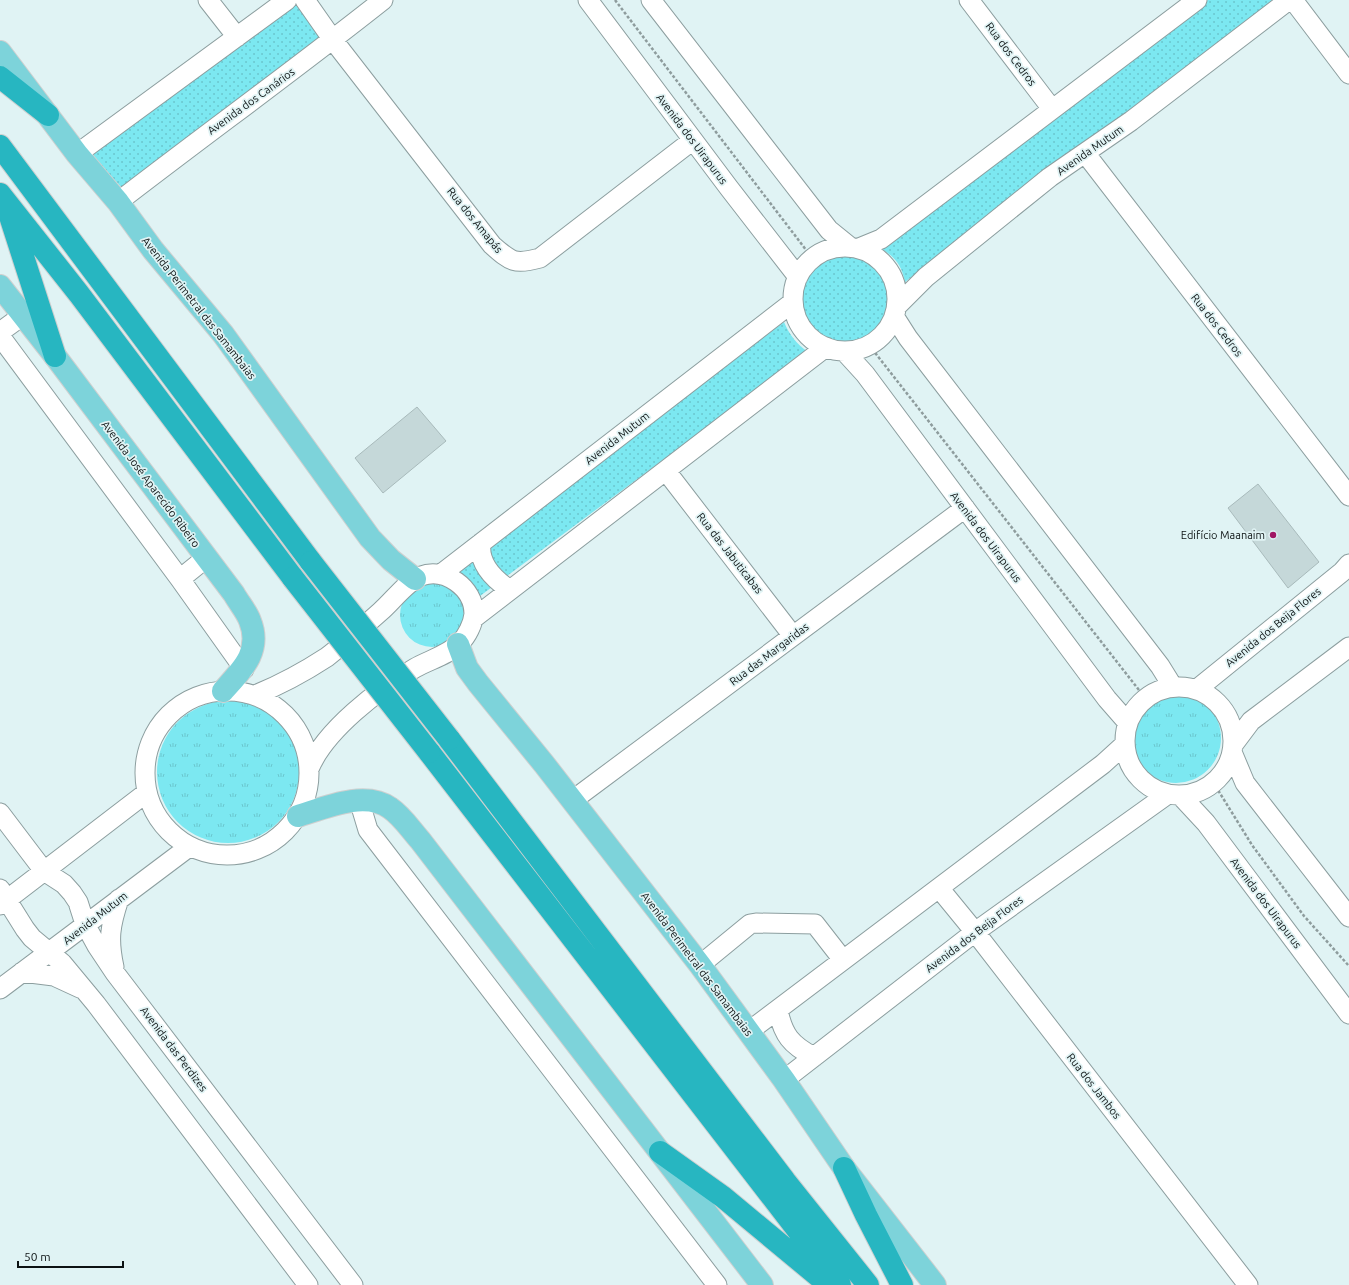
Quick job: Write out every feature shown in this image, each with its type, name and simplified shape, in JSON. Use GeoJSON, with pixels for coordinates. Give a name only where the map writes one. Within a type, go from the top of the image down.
{"type":"FeatureCollection","features":[{"type":"Feature","properties":{"kind":"highway"},"geometry":{"type":"LineString","coordinates":[[0,76],[48,115]]}},
{"type":"Feature","properties":{"kind":"highway"},"geometry":{"type":"LineString","coordinates":[[0,146],[311,562],[449,739],[785,1181],[868,1285]]}},
{"type":"Feature","properties":{"kind":"highway"},"geometry":{"type":"LineString","coordinates":[[2,197],[55,356]]}},
{"type":"Feature","properties":{"kind":"highway"},"geometry":{"type":"LineString","coordinates":[[2,197],[79,294],[293,578],[840,1285]]}},
{"type":"Feature","properties":{"kind":"highway"},"geometry":{"type":"LineString","coordinates":[[660,1152],[722,1197],[829,1285]]}},
{"type":"Feature","properties":{"kind":"highway"},"geometry":{"type":"LineString","coordinates":[[844,1168],[902,1285]]}},
{"type":"Feature","properties":{"kind":"main road","name":"Avenida Perimetral das Samambaias"},"geometry":{"type":"LineString","coordinates":[[0,52],[77,154],[118,202],[153,250],[223,334],[370,538],[391,560],[415,579]]}},
{"type":"Feature","properties":{"kind":"main road","name":"Avenida José Aparecido Ribeiro"},"geometry":{"type":"LineString","coordinates":[[0,286],[22,316],[55,356],[250,619],[254,632],[253,647],[249,660],[244,669],[223,691]]}},
{"type":"Feature","properties":{"kind":"main road","name":"Avenida Perimetral das Samambaias"},"geometry":{"type":"LineString","coordinates":[[458,644],[467,668],[478,683],[573,800],[700,965],[784,1080],[844,1168],[935,1285]]}},
{"type":"Feature","properties":{"kind":"main road"},"geometry":{"type":"LineString","coordinates":[[298,816],[336,804],[359,800],[384,804],[391,808],[415,835],[762,1285]]}},
{"type":"Feature","properties":{"kind":"street"},"geometry":{"type":"LineString","coordinates":[[208,0],[237,37]]}},
{"type":"Feature","properties":{"kind":"street"},"geometry":{"type":"LineString","coordinates":[[77,154],[287,0]]}},
{"type":"Feature","properties":{"kind":"street","name":"Rua dos Amapás"},"geometry":{"type":"LineString","coordinates":[[305,0],[333,40],[492,244],[507,259],[523,263],[540,258],[693,140]]}},
{"type":"Feature","properties":{"kind":"street","name":"Avenida dos Canários"},"geometry":{"type":"LineString","coordinates":[[118,202],[333,40],[383,0]]}},
{"type":"Feature","properties":{"kind":"street","name":"Avenida dos Uirapurus"},"geometry":{"type":"LineString","coordinates":[[588,0],[798,277]]}},
{"type":"Feature","properties":{"kind":"street"},"geometry":{"type":"LineString","coordinates":[[651,0],[829,230],[854,247],[872,254],[884,264],[892,276],[897,291],[896,311],[888,328],[880,337],[869,345],[857,350],[835,349],[814,340],[803,330],[796,317],[793,302],[794,289],[798,277],[807,263],[820,254],[834,248],[854,247],[881,239],[1197,0]]}},
{"type":"Feature","properties":{"kind":"street","name":"Rua dos Cedros"},"geometry":{"type":"LineString","coordinates":[[969,0],[1052,109]]}},
{"type":"Feature","properties":{"kind":"street","name":"Avenida Mutum"},"geometry":{"type":"LineString","coordinates":[[896,311],[938,267],[1050,177],[1131,121],[1289,0]]}},
{"type":"Feature","properties":{"kind":"street"},"geometry":{"type":"LineString","coordinates":[[1293,0],[1349,74]]}},
{"type":"Feature","properties":{"kind":"street","name":"Rua dos Cedros"},"geometry":{"type":"LineString","coordinates":[[1084,153],[1349,496]]}},
{"type":"Feature","properties":{"kind":"street","name":"Avenida Mutum"},"geometry":{"type":"LineString","coordinates":[[441,574],[793,302]]}},
{"type":"Feature","properties":{"kind":"street"},"geometry":{"type":"LineString","coordinates":[[896,311],[908,338],[1160,666],[1173,687]]}},
{"type":"Feature","properties":{"kind":"street"},"geometry":{"type":"LineString","coordinates":[[0,332],[22,316]]}},
{"type":"Feature","properties":{"kind":"street"},"geometry":{"type":"LineString","coordinates":[[0,336],[180,578],[244,669]]}},
{"type":"Feature","properties":{"kind":"street"},"geometry":{"type":"LineString","coordinates":[[474,618],[666,470],[835,349]]}},
{"type":"Feature","properties":{"kind":"street","name":"Avenida dos Uirapurus"},"geometry":{"type":"LineString","coordinates":[[835,349],[865,374],[1107,699],[1128,723]]}},
{"type":"Feature","properties":{"kind":"street","name":"Rua das Jabuticabas"},"geometry":{"type":"LineString","coordinates":[[666,470],[793,636]]}},
{"type":"Feature","properties":{"kind":"street","name":"Rua das Margaridas"},"geometry":{"type":"LineString","coordinates":[[573,800],[965,508]]}},
{"type":"Feature","properties":{"kind":"street"},"geometry":{"type":"LineString","coordinates":[[481,544],[481,556],[487,568],[494,578],[510,590]]}},
{"type":"Feature","properties":{"kind":"street"},"geometry":{"type":"LineString","coordinates":[[180,578],[206,558]]}},
{"type":"Feature","properties":{"kind":"street","name":"Avenida dos Beija Flores"},"geometry":{"type":"LineString","coordinates":[[1196,690],[1342,572],[1349,564]]}},
{"type":"Feature","properties":{"kind":"street"},"geometry":{"type":"LineString","coordinates":[[255,695],[287,681],[327,656],[394,601],[415,579],[422,576],[441,574],[464,588],[474,608],[474,618],[466,635],[458,644],[405,674],[343,722],[324,743],[315,756],[309,769]]}},
{"type":"Feature","properties":{"kind":"street"},"geometry":{"type":"LineString","coordinates":[[1349,647],[1251,721],[1232,748],[1225,769],[1213,782],[1198,792],[1174,795],[1155,790],[1143,782],[1131,764],[1125,744],[1128,723],[1135,710],[1146,699],[1159,691],[1173,687],[1196,690],[1211,698],[1224,711],[1231,727],[1232,748],[1245,783],[1349,917]]}},
{"type":"Feature","properties":{"kind":"street"},"geometry":{"type":"LineString","coordinates":[[239,691],[255,695],[270,702],[282,712],[293,724],[304,743],[309,769],[307,790],[298,816],[288,829],[276,840],[247,854],[215,856],[189,847],[171,835],[160,823],[152,809],[146,793],[144,778],[145,762],[149,746],[162,722],[178,707],[207,693],[239,691]]}},
{"type":"Feature","properties":{"kind":"street"},"geometry":{"type":"LineString","coordinates":[[748,1032],[1103,764],[1125,744]]}},
{"type":"Feature","properties":{"kind":"street"},"geometry":{"type":"LineString","coordinates":[[146,793],[44,871],[3,898],[32,938],[62,963],[82,990],[96,1004],[308,1285]]}},
{"type":"Feature","properties":{"kind":"street","name":"Avenida dos Uirapurus"},"geometry":{"type":"LineString","coordinates":[[1174,795],[1206,823],[1349,1014]]}},
{"type":"Feature","properties":{"kind":"street","name":"Avenida dos Beija Flores"},"geometry":{"type":"LineString","coordinates":[[784,1080],[975,932],[1174,795]]}},
{"type":"Feature","properties":{"kind":"street"},"geometry":{"type":"LineString","coordinates":[[359,800],[368,830],[717,1285]]}},
{"type":"Feature","properties":{"kind":"street","name":"Avenida das Perdizes"},"geometry":{"type":"LineString","coordinates":[[0,813],[44,871],[59,880],[72,893],[78,902],[85,924],[97,946],[115,973],[353,1285]]}},
{"type":"Feature","properties":{"kind":"street","name":"Avenida Mutum"},"geometry":{"type":"LineString","coordinates":[[0,988],[189,847]]}},
{"type":"Feature","properties":{"kind":"street","name":"Rua dos Jambos"},"geometry":{"type":"LineString","coordinates":[[939,888],[975,932],[1248,1285]]}},
{"type":"Feature","properties":{"kind":"street"},"geometry":{"type":"LineString","coordinates":[[115,973],[110,943],[111,924],[119,899]]}},
{"type":"Feature","properties":{"kind":"street"},"geometry":{"type":"LineString","coordinates":[[700,965],[752,923],[815,924],[843,960]]}},
{"type":"Feature","properties":{"kind":"street"},"geometry":{"type":"LineString","coordinates":[[22,972],[54,976],[82,990]]}},
{"type":"Feature","properties":{"kind":"street"},"geometry":{"type":"LineString","coordinates":[[778,1010],[781,1025],[788,1039],[800,1050],[814,1057]]}},
{"type":"Feature","properties":{"kind":"path"},"geometry":{"type":"LineString","coordinates":[[615,0],[813,259]]}},
{"type":"Feature","properties":{"kind":"path"},"geometry":{"type":"LineString","coordinates":[[869,345],[1146,699]]}},
{"type":"Feature","properties":{"kind":"path"},"geometry":{"type":"LineString","coordinates":[[1213,782],[1252,845],[1304,916],[1349,966]]}},
{"type":"Feature","properties":{"kind":"green space"},"geometry":{"type":"Polygon","coordinates":[[[1208,0],[1273,0],[905,282],[902,271],[897,262],[891,255],[882,249],[1208,0]]]}},
{"type":"Feature","properties":{"kind":"green space"},"geometry":{"type":"Polygon","coordinates":[[[295,4],[321,37],[121,187],[90,154],[295,4]]]}},
{"type":"Feature","properties":{"kind":"green space"},"geometry":{"type":"Polygon","coordinates":[[[836,255],[854,255],[870,262],[882,274],[889,290],[889,308],[882,324],[870,336],[854,343],[836,343],[820,336],[808,324],[801,308],[801,290],[808,274],[820,262],[836,255]]]}},
{"type":"Feature","properties":{"kind":"green space"},"geometry":{"type":"Polygon","coordinates":[[[784,322],[794,339],[808,352],[480,596],[470,581],[455,570],[784,322]]]}},
{"type":"Feature","properties":{"kind":"green space"},"geometry":{"type":"Polygon","coordinates":[[[426,583],[438,583],[455,592],[462,603],[464,615],[462,627],[455,638],[438,647],[426,647],[414,642],[405,633],[400,621],[400,609],[405,597],[414,588],[426,583]]]}},
{"type":"Feature","properties":{"kind":"green space"},"geometry":{"type":"Polygon","coordinates":[[[1176,693],[1193,696],[1208,706],[1218,721],[1221,738],[1218,755],[1208,770],[1193,780],[1176,783],[1159,780],[1144,770],[1134,755],[1131,738],[1134,721],[1144,706],[1159,696],[1176,693]]]}},
{"type":"Feature","properties":{"kind":"green space"},"geometry":{"type":"Polygon","coordinates":[[[228,701],[249,704],[273,717],[283,727],[296,751],[299,772],[296,793],[283,817],[273,827],[249,840],[228,843],[207,840],[183,827],[173,817],[160,793],[157,772],[160,751],[173,727],[183,717],[207,704],[228,701]]]}},
{"type":"Feature","properties":{"kind":"building"},"geometry":{"type":"Polygon","coordinates":[[[417,407],[446,441],[383,493],[355,458],[417,407]]]}},
{"type":"Feature","properties":{"kind":"building","name":"Edifício Maanaim"},"geometry":{"type":"Polygon","coordinates":[[[1258,484],[1319,562],[1288,588],[1228,508],[1258,484]]]}},
{"type":"Feature","properties":{"kind":"place","name":"Edifício Maanaim"},"geometry":{"type":"Point","coordinates":[1273,535]}}]}
